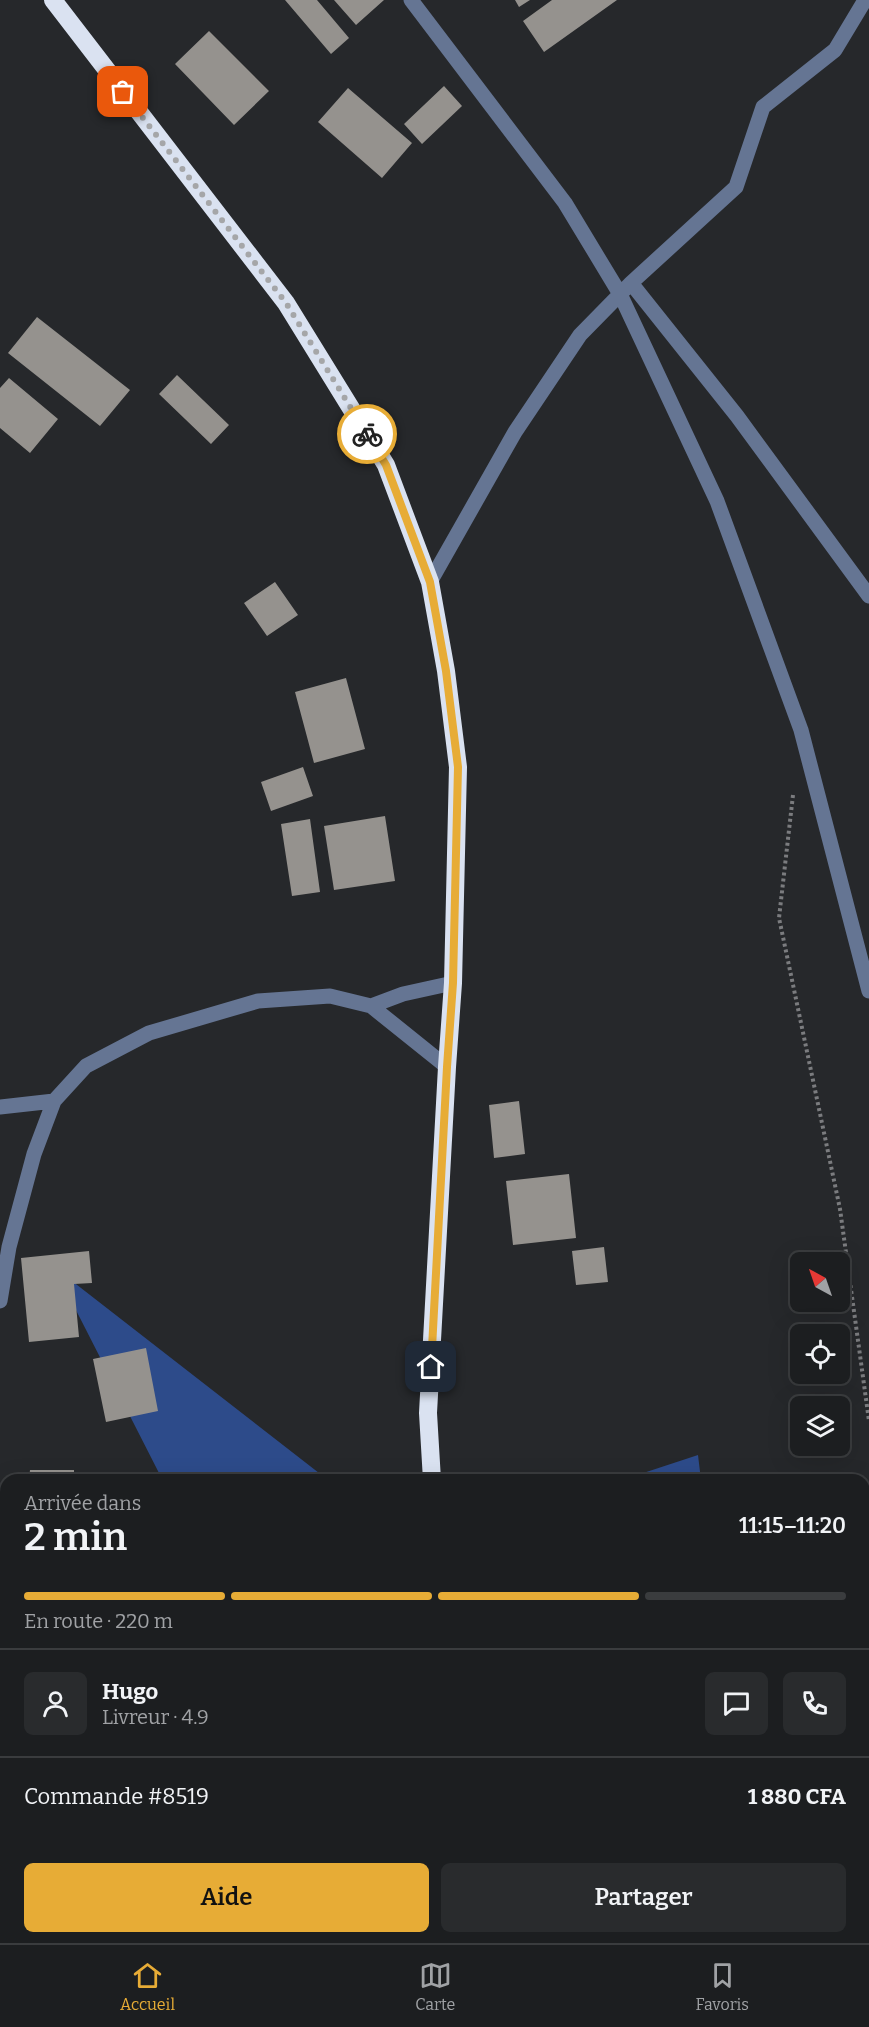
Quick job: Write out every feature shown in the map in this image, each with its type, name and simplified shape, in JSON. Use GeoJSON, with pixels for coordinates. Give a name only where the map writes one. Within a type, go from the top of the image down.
{"type":"FeatureCollection","features":[{"type":"Feature","properties":{"kind":"highway"},"geometry":{"type":"LineString","coordinates":[[53,0],[286,303],[386,465],[430,582],[446,671],[458,767],[453,983],[428,1413],[432,1474]]}},
{"type":"Feature","properties":{"kind":"street"},"geometry":{"type":"LineString","coordinates":[[411,0],[565,203],[620,294],[717,501],[801,730],[869,991]]}},
{"type":"Feature","properties":{"kind":"street"},"geometry":{"type":"LineString","coordinates":[[430,582],[515,432],[579,335],[631,283],[736,188],[763,106],[835,50],[865,0]]}},
{"type":"Feature","properties":{"kind":"street"},"geometry":{"type":"LineString","coordinates":[[631,283],[737,416],[869,596]]}},
{"type":"Feature","properties":{"kind":"street"},"geometry":{"type":"LineString","coordinates":[[371,1006],[403,994],[453,983]]}},
{"type":"Feature","properties":{"kind":"street"},"geometry":{"type":"LineString","coordinates":[[0,1301],[9,1247],[34,1154],[54,1101],[86,1066],[149,1033],[258,1001],[330,996],[371,1006],[447,1067]]}},
{"type":"Feature","properties":{"kind":"street"},"geometry":{"type":"LineString","coordinates":[[0,1107],[54,1101]]}},
{"type":"Feature","properties":{"kind":"path"},"geometry":{"type":"LineString","coordinates":[[794,789],[779,918],[840,1209],[869,1421]]}},
{"type":"Feature","properties":{"kind":"shaded area"},"geometry":{"type":"Polygon","coordinates":[[[54,1267],[320,1474],[159,1473],[54,1267]]]}},
{"type":"Feature","properties":{"kind":"shaded area"},"geometry":{"type":"Polygon","coordinates":[[[698,1455],[700,1474],[640,1474],[698,1455]]]}},
{"type":"Feature","properties":{"kind":"building"},"geometry":{"type":"Polygon","coordinates":[[[285,0],[317,0],[349,38],[331,54],[285,0]]]}},
{"type":"Feature","properties":{"kind":"building"},"geometry":{"type":"Polygon","coordinates":[[[334,0],[384,0],[356,25],[334,0]]]}},
{"type":"Feature","properties":{"kind":"building"},"geometry":{"type":"Polygon","coordinates":[[[515,0],[530,0],[519,7],[515,0]]]}},
{"type":"Feature","properties":{"kind":"building"},"geometry":{"type":"Polygon","coordinates":[[[552,0],[617,0],[544,52],[523,21],[552,0]]]}},
{"type":"Feature","properties":{"kind":"building"},"geometry":{"type":"Polygon","coordinates":[[[209,31],[269,91],[234,125],[175,64],[209,31]]]}},
{"type":"Feature","properties":{"kind":"building"},"geometry":{"type":"Polygon","coordinates":[[[444,86],[462,106],[422,144],[404,124],[444,86]]]}},
{"type":"Feature","properties":{"kind":"building"},"geometry":{"type":"Polygon","coordinates":[[[348,88],[412,143],[382,178],[318,122],[348,88]]]}},
{"type":"Feature","properties":{"kind":"building"},"geometry":{"type":"Polygon","coordinates":[[[37,317],[130,390],[100,426],[8,353],[37,317]]]}},
{"type":"Feature","properties":{"kind":"building"},"geometry":{"type":"Polygon","coordinates":[[[177,375],[229,425],[211,444],[159,394],[177,375]]]}},
{"type":"Feature","properties":{"kind":"building"},"geometry":{"type":"Polygon","coordinates":[[[9,378],[58,419],[30,453],[0,428],[0,388],[9,378]]]}},
{"type":"Feature","properties":{"kind":"building"},"geometry":{"type":"Polygon","coordinates":[[[275,582],[298,615],[267,636],[244,603],[275,582]]]}},
{"type":"Feature","properties":{"kind":"building"},"geometry":{"type":"Polygon","coordinates":[[[346,678],[365,749],[314,763],[295,692],[346,678]]]}},
{"type":"Feature","properties":{"kind":"building"},"geometry":{"type":"Polygon","coordinates":[[[303,767],[313,796],[271,811],[261,782],[303,767]]]}},
{"type":"Feature","properties":{"kind":"building"},"geometry":{"type":"Polygon","coordinates":[[[385,816],[395,881],[334,890],[324,826],[385,816]]]}},
{"type":"Feature","properties":{"kind":"building"},"geometry":{"type":"Polygon","coordinates":[[[310,819],[320,892],[292,896],[281,824],[310,819]]]}},
{"type":"Feature","properties":{"kind":"building"},"geometry":{"type":"Polygon","coordinates":[[[519,1101],[525,1154],[494,1158],[489,1105],[519,1101]]]}},
{"type":"Feature","properties":{"kind":"building"},"geometry":{"type":"Polygon","coordinates":[[[569,1174],[576,1238],[513,1245],[506,1181],[569,1174]]]}},
{"type":"Feature","properties":{"kind":"building"},"geometry":{"type":"Polygon","coordinates":[[[604,1247],[608,1282],[576,1285],[572,1251],[604,1247]]]}},
{"type":"Feature","properties":{"kind":"building"},"geometry":{"type":"Polygon","coordinates":[[[89,1251],[92,1283],[74,1284],[79,1337],[29,1342],[21,1258],[89,1251]]]}},
{"type":"Feature","properties":{"kind":"building"},"geometry":{"type":"Polygon","coordinates":[[[146,1348],[158,1411],[106,1422],[93,1359],[146,1348]]]}},
{"type":"Feature","properties":{"kind":"building"},"geometry":{"type":"Polygon","coordinates":[[[30,1470],[74,1470],[74,1474],[30,1474],[30,1470]]]}},
{"type":"Feature","properties":{"kind":"way so far"},"geometry":{"type":"LineString","coordinates":[[123,92],[286,303],[367,434]]}},
{"type":"Feature","properties":{"kind":"route"},"geometry":{"type":"LineString","coordinates":[[367,434],[386,465],[430,582],[446,671],[458,767],[453,983],[431,1367]]}}]}
